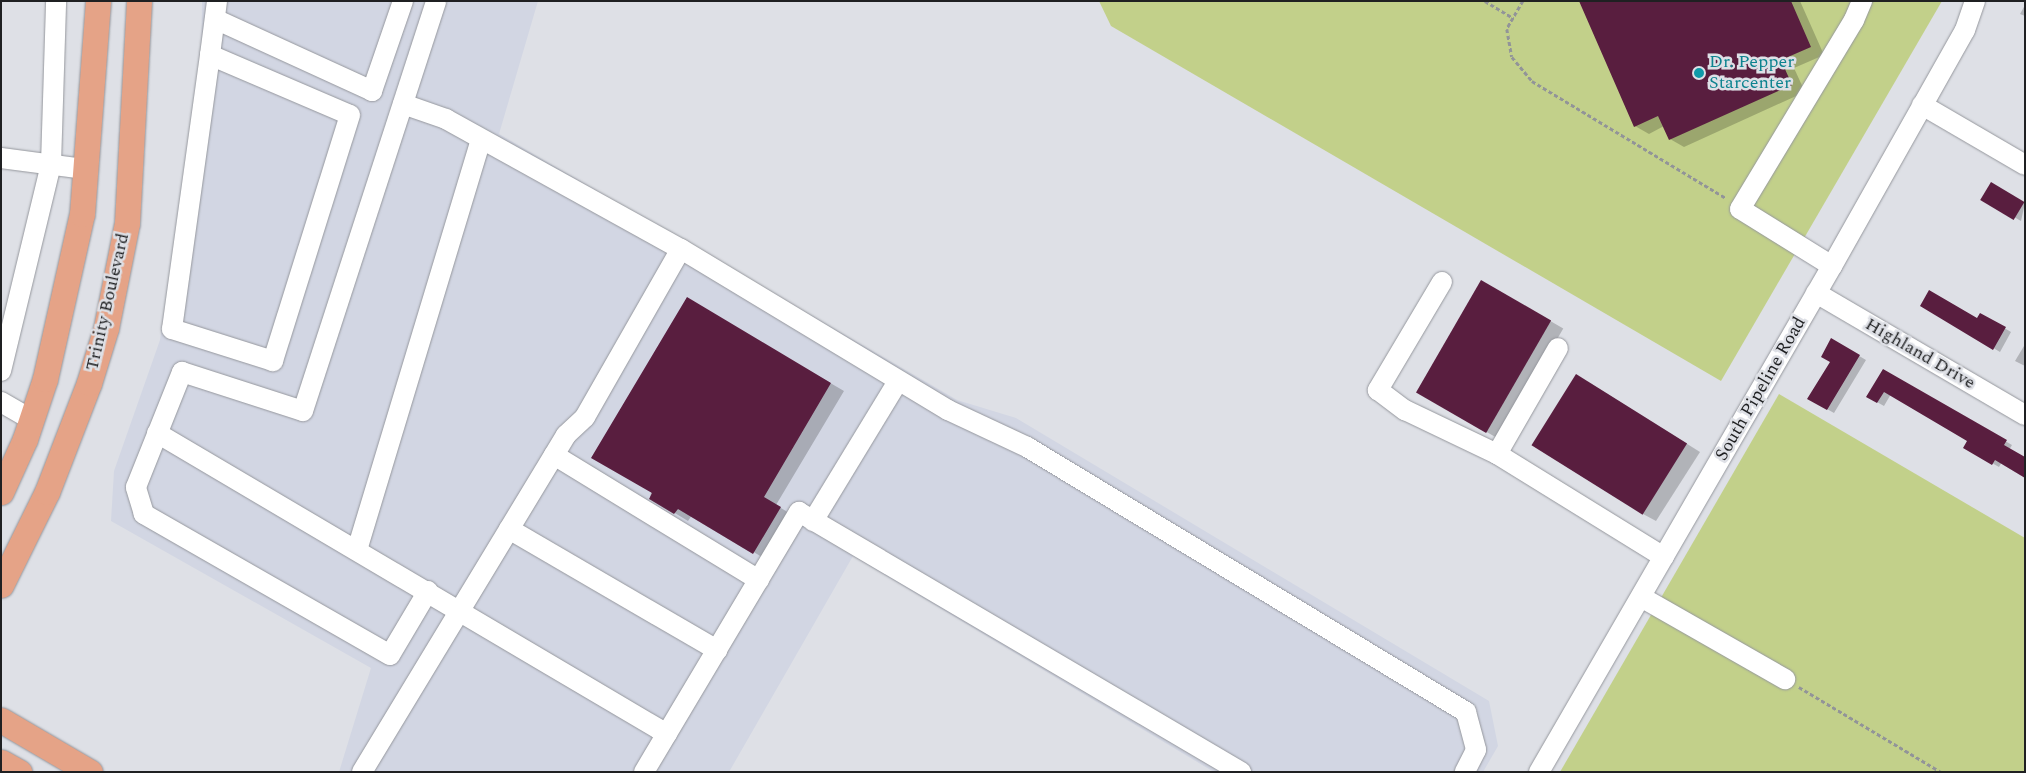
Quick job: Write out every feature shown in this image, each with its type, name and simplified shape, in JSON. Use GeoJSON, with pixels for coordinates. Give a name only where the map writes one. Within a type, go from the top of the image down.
{"type":"FeatureCollection","features":[{"type":"Feature","properties":{"kind":"main road"},"geometry":{"type":"LineString","coordinates":[[1,492],[32,420],[59,319],[82,214],[98,1]]}},
{"type":"Feature","properties":{"kind":"main road","name":"Trinity Boulevard"},"geometry":{"type":"LineString","coordinates":[[1,584],[47,492],[89,383],[106,328],[127,223],[139,1]]}},
{"type":"Feature","properties":{"kind":"main road"},"geometry":{"type":"LineString","coordinates":[[1,700],[23,732]]}},
{"type":"Feature","properties":{"kind":"main road"},"geometry":{"type":"LineString","coordinates":[[1,720],[90,772]]}},
{"type":"Feature","properties":{"kind":"main road"},"geometry":{"type":"LineString","coordinates":[[1,762],[19,772]]}},
{"type":"Feature","properties":{"kind":"street"},"geometry":{"type":"LineString","coordinates":[[1,371],[51,164],[56,1]]}},
{"type":"Feature","properties":{"kind":"street"},"geometry":{"type":"LineString","coordinates":[[210,55],[350,115],[273,361],[172,329],[216,10],[372,91],[402,1]]}},
{"type":"Feature","properties":{"kind":"street"},"geometry":{"type":"LineString","coordinates":[[428,591],[390,655],[144,514],[136,486],[182,372],[303,411],[436,1]]}},
{"type":"Feature","properties":{"kind":"street"},"geometry":{"type":"LineString","coordinates":[[1832,266],[1740,208],[1854,20],[1862,1]]}},
{"type":"Feature","properties":{"kind":"street","name":"South Pipeline Road"},"geometry":{"type":"LineString","coordinates":[[1539,772],[1832,266],[1965,30],[1975,1]]}},
{"type":"Feature","properties":{"kind":"street"},"geometry":{"type":"LineString","coordinates":[[403,104],[446,120],[481,138],[681,249],[948,410],[1027,447],[1466,712],[1476,750],[1465,772]]}},
{"type":"Feature","properties":{"kind":"street"},"geometry":{"type":"LineString","coordinates":[[1922,105],[2025,165]]}},
{"type":"Feature","properties":{"kind":"street"},"geometry":{"type":"LineString","coordinates":[[357,550],[481,138]]}},
{"type":"Feature","properties":{"kind":"street"},"geometry":{"type":"LineString","coordinates":[[1,158],[86,169]]}},
{"type":"Feature","properties":{"kind":"street"},"geometry":{"type":"LineString","coordinates":[[362,772],[566,435],[585,417],[681,249]]}},
{"type":"Feature","properties":{"kind":"street"},"geometry":{"type":"LineString","coordinates":[[1442,282],[1378,390],[1405,410],[1497,454],[1664,557]]}},
{"type":"Feature","properties":{"kind":"street","name":"Highland Drive"},"geometry":{"type":"LineString","coordinates":[[1816,293],[2025,415]]}},
{"type":"Feature","properties":{"kind":"street"},"geometry":{"type":"LineString","coordinates":[[1497,454],[1558,348]]}},
{"type":"Feature","properties":{"kind":"street"},"geometry":{"type":"LineString","coordinates":[[813,521],[898,381]]}},
{"type":"Feature","properties":{"kind":"street"},"geometry":{"type":"LineString","coordinates":[[1,402],[32,420]]}},
{"type":"Feature","properties":{"kind":"street"},"geometry":{"type":"LineString","coordinates":[[157,433],[428,591],[667,734]]}},
{"type":"Feature","properties":{"kind":"street"},"geometry":{"type":"LineString","coordinates":[[554,455],[759,580]]}},
{"type":"Feature","properties":{"kind":"street"},"geometry":{"type":"LineString","coordinates":[[644,772],[799,512],[1241,772]]}},
{"type":"Feature","properties":{"kind":"street"},"geometry":{"type":"LineString","coordinates":[[509,529],[717,650]]}},
{"type":"Feature","properties":{"kind":"street"},"geometry":{"type":"LineString","coordinates":[[1641,597],[1785,679]]}},
{"type":"Feature","properties":{"kind":"path"},"geometry":{"type":"LineString","coordinates":[[1486,1],[1513,18]]}},
{"type":"Feature","properties":{"kind":"path"},"geometry":{"type":"LineString","coordinates":[[1523,1],[1507,29],[1512,57],[1532,81],[1715,190],[1740,208]]}},
{"type":"Feature","properties":{"kind":"path"},"geometry":{"type":"LineString","coordinates":[[1785,679],[1942,772]]}},
{"type":"Feature","properties":{"kind":"shaded area"},"geometry":{"type":"Polygon","coordinates":[[[202,1],[538,1],[499,134],[957,400],[1016,418],[1489,701],[1498,746],[1483,772],[1214,772],[853,556],[729,772],[339,772],[371,668],[111,521],[114,471],[160,340],[201,78],[202,1]]]}},
{"type":"Feature","properties":{"kind":"green space"},"geometry":{"type":"Polygon","coordinates":[[[1099,1],[1942,1],[1721,381],[1111,26],[1099,1]]]}},
{"type":"Feature","properties":{"kind":"green space"},"geometry":{"type":"Polygon","coordinates":[[[1779,394],[2025,538],[2025,772],[1560,772],[1779,394]]]}},
{"type":"Feature","properties":{"kind":"building","name":"Dr. Pepper Starcenter"},"geometry":{"type":"Polygon","coordinates":[[[1579,1],[1791,1],[1811,47],[1781,60],[1792,85],[1669,140],[1658,116],[1634,127],[1579,1]]]}},
{"type":"Feature","properties":{"kind":"building"},"geometry":{"type":"Polygon","coordinates":[[[1991,182],[2024,202],[2014,220],[1980,200],[1991,182]]]}},
{"type":"Feature","properties":{"kind":"building"},"geometry":{"type":"Polygon","coordinates":[[[1481,280],[1551,320],[1486,433],[1416,393],[1481,280]]]}},
{"type":"Feature","properties":{"kind":"building"},"geometry":{"type":"Polygon","coordinates":[[[1929,290],[1977,318],[1980,313],[2006,327],[1993,350],[1920,306],[1929,290]]]}},
{"type":"Feature","properties":{"kind":"building"},"geometry":{"type":"Polygon","coordinates":[[[687,297],[831,383],[764,497],[781,507],[753,554],[678,509],[674,514],[649,499],[652,493],[591,458],[687,297]]]}},
{"type":"Feature","properties":{"kind":"building"},"geometry":{"type":"Polygon","coordinates":[[[1831,338],[1860,355],[1827,410],[1807,399],[1830,362],[1821,357],[1831,338]]]}},
{"type":"Feature","properties":{"kind":"building"},"geometry":{"type":"Polygon","coordinates":[[[1883,369],[2007,440],[2004,445],[2025,457],[2025,478],[1995,460],[1992,465],[1963,448],[1967,441],[1884,392],[1877,403],[1866,397],[1883,369]]]}},
{"type":"Feature","properties":{"kind":"building"},"geometry":{"type":"Polygon","coordinates":[[[1576,374],[1687,443],[1643,515],[1531,445],[1576,374]]]}},
{"type":"Feature","properties":{"kind":"place","name":"Dr. Pepper Starcenter"},"geometry":{"type":"Point","coordinates":[1699,73]}}]}
